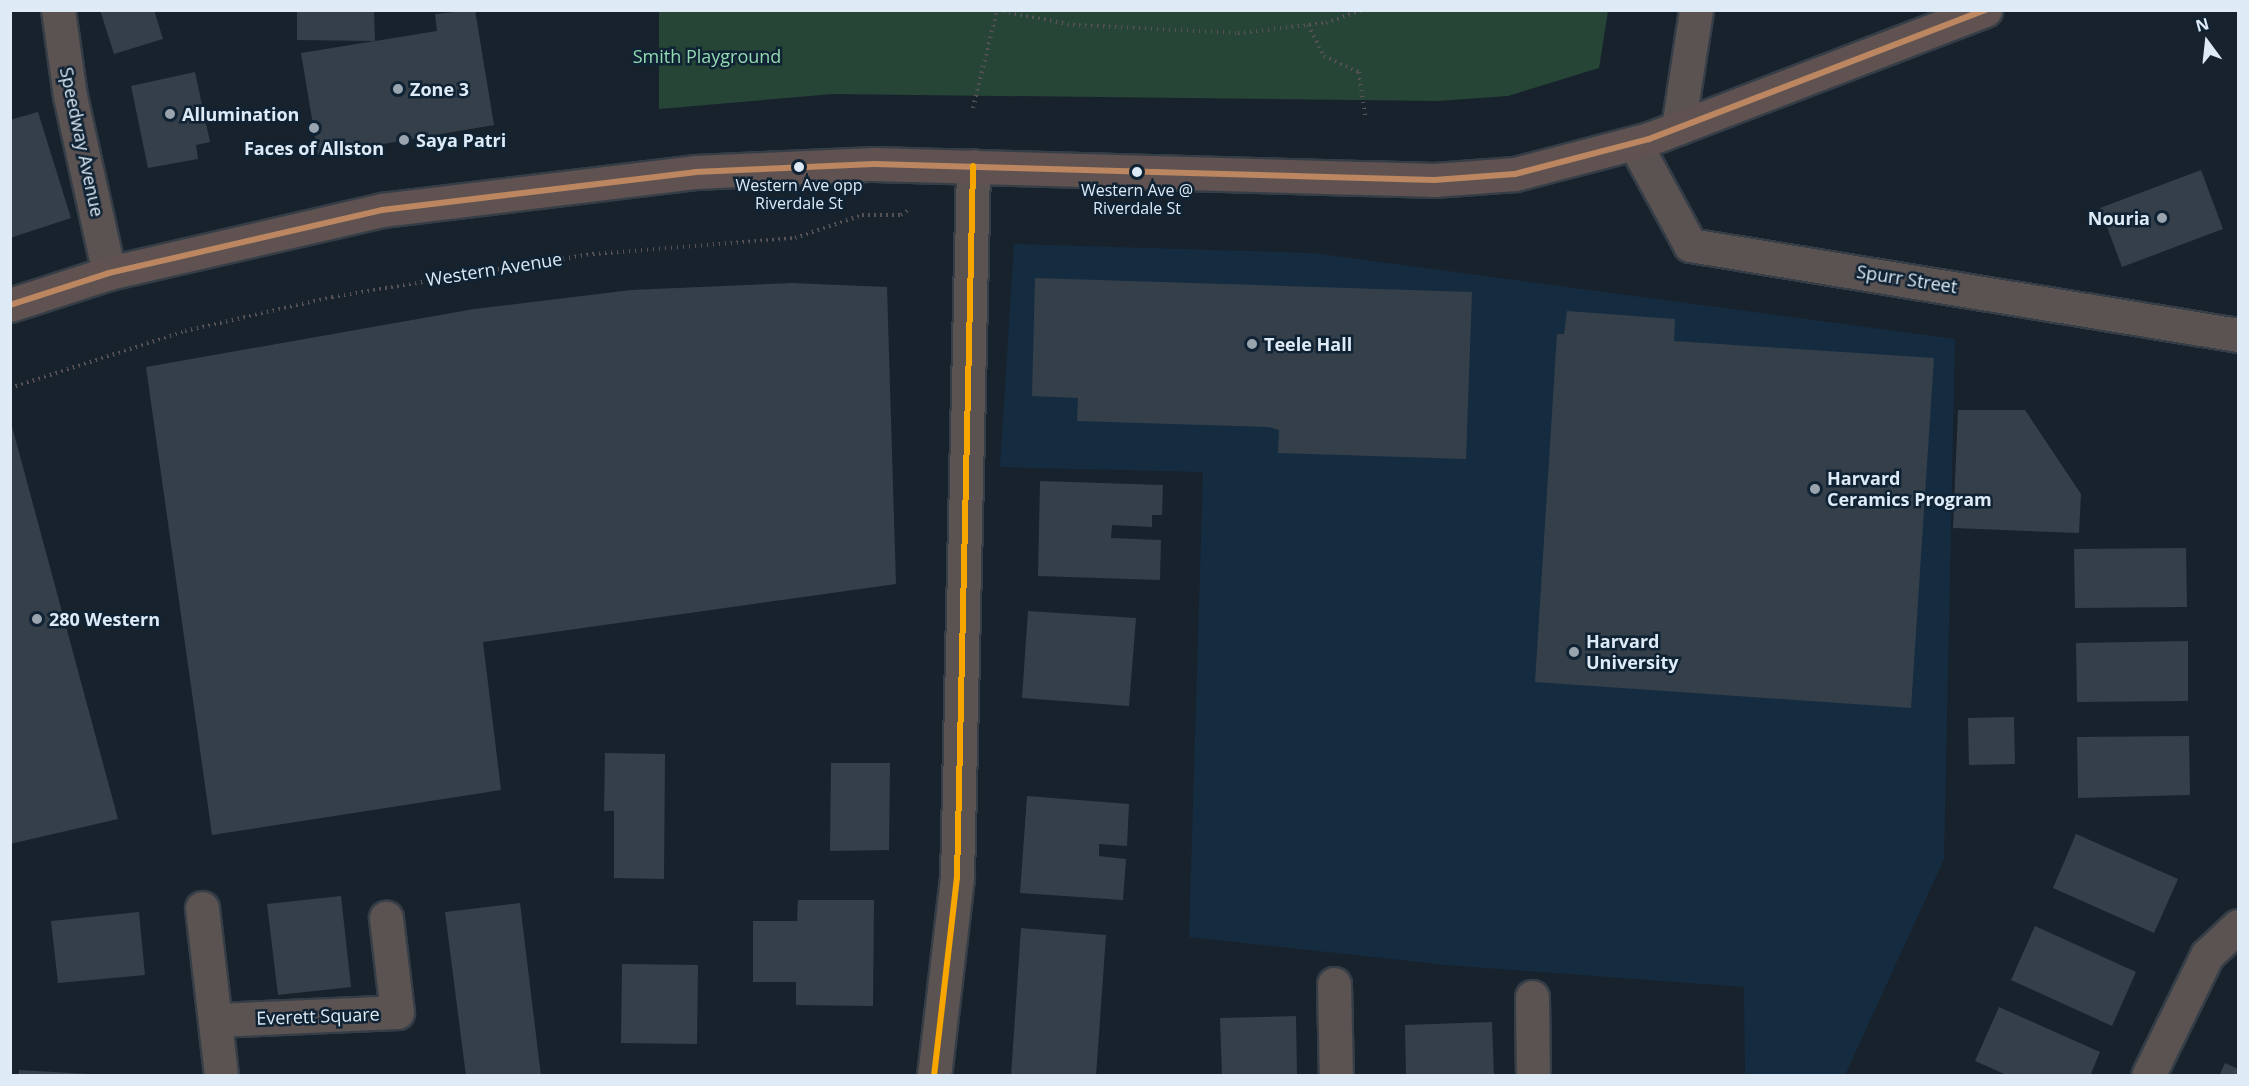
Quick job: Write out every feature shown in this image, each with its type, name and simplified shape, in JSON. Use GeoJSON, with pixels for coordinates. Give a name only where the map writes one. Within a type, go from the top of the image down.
{"type":"FeatureCollection","features":[{"type":"Feature","properties":{"kind":"main road"},"geometry":{"type":"LineString","coordinates":[[10,305],[110,273],[246,239],[461,198],[707,171],[973,166],[1434,180],[1525,172],[1635,144],[1985,10]]}},
{"type":"Feature","properties":{"kind":"street","name":"Speedway Avenue"},"geometry":{"type":"LineString","coordinates":[[58,10],[70,96],[110,273]]}},
{"type":"Feature","properties":{"kind":"street"},"geometry":{"type":"LineString","coordinates":[[1678,128],[1696,10]]}},
{"type":"Feature","properties":{"kind":"street","name":"Spurr Street"},"geometry":{"type":"LineString","coordinates":[[1635,144],[1690,245],[2238,335]]}},
{"type":"Feature","properties":{"kind":"street"},"geometry":{"type":"LineString","coordinates":[[934,1076],[957,878],[973,166]]}},
{"type":"Feature","properties":{"kind":"street"},"geometry":{"type":"LineString","coordinates":[[202,908],[221,1076]]}},
{"type":"Feature","properties":{"kind":"street","name":"Everett Square"},"geometry":{"type":"LineString","coordinates":[[216,1020],[397,1012],[386,918]]}},
{"type":"Feature","properties":{"kind":"street"},"geometry":{"type":"LineString","coordinates":[[2148,1076],[2207,955],[2238,926]]}},
{"type":"Feature","properties":{"kind":"street"},"geometry":{"type":"LineString","coordinates":[[1334,984],[1336,1076]]}},
{"type":"Feature","properties":{"kind":"street"},"geometry":{"type":"LineString","coordinates":[[1532,997],[1533,1076]]}},
{"type":"Feature","properties":{"kind":"path"},"geometry":{"type":"LineString","coordinates":[[973,108],[997,11],[1149,31],[1238,33],[1308,25],[1362,10]]}},
{"type":"Feature","properties":{"kind":"path"},"geometry":{"type":"LineString","coordinates":[[1308,25],[1324,56],[1359,72],[1365,116]]}},
{"type":"Feature","properties":{"kind":"path","name":"Western Avenue"},"geometry":{"type":"LineString","coordinates":[[10,388],[185,331],[332,297],[593,254],[795,238],[862,215],[901,215],[919,203]]}},
{"type":"Feature","properties":{"kind":"shaded area","name":"Harvard University"},"geometry":{"type":"Polygon","coordinates":[[[1014,244],[1313,253],[1955,339],[1944,859],[1845,1075],[1745,1075],[1744,987],[1446,965],[1189,937],[1203,472],[1000,467],[1014,244]]]}},
{"type":"Feature","properties":{"kind":"green space","name":"Smith Playground"},"geometry":{"type":"Polygon","coordinates":[[[659,10],[1608,11],[1599,68],[1508,96],[1438,101],[833,94],[659,109],[659,10]]]}},
{"type":"Feature","properties":{"kind":"building"},"geometry":{"type":"Polygon","coordinates":[[[100,10],[154,10],[163,39],[114,54],[100,10]]]}},
{"type":"Feature","properties":{"kind":"building"},"geometry":{"type":"Polygon","coordinates":[[[297,10],[374,10],[375,41],[297,40],[297,10]]]}},
{"type":"Feature","properties":{"kind":"building","name":"Zone 3"},"geometry":{"type":"Polygon","coordinates":[[[475,10],[494,125],[318,155],[301,53],[437,31],[435,14],[475,10]]]}},
{"type":"Feature","properties":{"kind":"building","name":"Allumination"},"geometry":{"type":"Polygon","coordinates":[[[195,72],[210,142],[196,145],[198,159],[148,168],[131,86],[195,72]]]}},
{"type":"Feature","properties":{"kind":"building"},"geometry":{"type":"Polygon","coordinates":[[[38,112],[71,218],[10,238],[10,120],[38,112]]]}},
{"type":"Feature","properties":{"kind":"building","name":"Nouria"},"geometry":{"type":"Polygon","coordinates":[[[2201,170],[2223,229],[2122,267],[2100,208],[2201,170]]]}},
{"type":"Feature","properties":{"kind":"building","name":"Teele Hall"},"geometry":{"type":"Polygon","coordinates":[[[1035,278],[1472,292],[1466,459],[1278,453],[1279,430],[1268,427],[1077,421],[1078,398],[1032,396],[1035,278]]]}},
{"type":"Feature","properties":{"kind":"building"},"geometry":{"type":"Polygon","coordinates":[[[792,283],[887,287],[896,584],[483,642],[501,790],[212,835],[146,367],[474,309],[631,290],[792,283]]]}},
{"type":"Feature","properties":{"kind":"building"},"geometry":{"type":"Polygon","coordinates":[[[1567,311],[1675,319],[1674,341],[1934,358],[1911,708],[1535,682],[1557,334],[1564,334],[1567,311]]]}},
{"type":"Feature","properties":{"kind":"building"},"geometry":{"type":"Polygon","coordinates":[[[1958,410],[2025,410],[2081,494],[2079,533],[1953,528],[1958,410]]]}},
{"type":"Feature","properties":{"kind":"building","name":"280 Western"},"geometry":{"type":"Polygon","coordinates":[[[10,419],[118,819],[10,844],[10,419]]]}},
{"type":"Feature","properties":{"kind":"building"},"geometry":{"type":"Polygon","coordinates":[[[1040,481],[1163,485],[1162,515],[1152,515],[1152,527],[1112,525],[1111,538],[1161,540],[1160,580],[1038,576],[1040,481]]]}},
{"type":"Feature","properties":{"kind":"building"},"geometry":{"type":"Polygon","coordinates":[[[2186,548],[2187,607],[2075,608],[2074,549],[2186,548]]]}},
{"type":"Feature","properties":{"kind":"building"},"geometry":{"type":"Polygon","coordinates":[[[1028,611],[1136,618],[1129,706],[1022,698],[1028,611]]]}},
{"type":"Feature","properties":{"kind":"building"},"geometry":{"type":"Polygon","coordinates":[[[2188,641],[2188,701],[2077,702],[2076,643],[2188,641]]]}},
{"type":"Feature","properties":{"kind":"building"},"geometry":{"type":"Polygon","coordinates":[[[2014,717],[2015,764],[1969,765],[1968,718],[2014,717]]]}},
{"type":"Feature","properties":{"kind":"building"},"geometry":{"type":"Polygon","coordinates":[[[2189,736],[2190,795],[2078,798],[2077,737],[2189,736]]]}},
{"type":"Feature","properties":{"kind":"building"},"geometry":{"type":"Polygon","coordinates":[[[605,753],[665,754],[664,879],[614,878],[614,811],[604,811],[605,753]]]}},
{"type":"Feature","properties":{"kind":"building"},"geometry":{"type":"Polygon","coordinates":[[[831,763],[890,763],[889,850],[830,851],[831,763]]]}},
{"type":"Feature","properties":{"kind":"building"},"geometry":{"type":"Polygon","coordinates":[[[1027,796],[1129,804],[1127,846],[1099,844],[1099,856],[1126,859],[1123,900],[1020,893],[1027,796]]]}},
{"type":"Feature","properties":{"kind":"building"},"geometry":{"type":"Polygon","coordinates":[[[2076,834],[2178,879],[2154,933],[2053,888],[2076,834]]]}},
{"type":"Feature","properties":{"kind":"building"},"geometry":{"type":"Polygon","coordinates":[[[341,896],[351,987],[278,995],[267,904],[341,896]]]}},
{"type":"Feature","properties":{"kind":"building"},"geometry":{"type":"Polygon","coordinates":[[[798,900],[874,900],[873,1006],[796,1005],[796,982],[753,982],[753,921],[797,921],[798,900]]]}},
{"type":"Feature","properties":{"kind":"building"},"geometry":{"type":"Polygon","coordinates":[[[520,903],[541,1076],[466,1076],[445,912],[520,903]]]}},
{"type":"Feature","properties":{"kind":"building"},"geometry":{"type":"Polygon","coordinates":[[[139,912],[145,975],[58,983],[51,921],[139,912]]]}},
{"type":"Feature","properties":{"kind":"building"},"geometry":{"type":"Polygon","coordinates":[[[2035,926],[2136,972],[2112,1026],[2011,980],[2035,926]]]}},
{"type":"Feature","properties":{"kind":"building"},"geometry":{"type":"Polygon","coordinates":[[[1021,928],[1106,935],[1096,1076],[1011,1076],[1021,928]]]}},
{"type":"Feature","properties":{"kind":"building"},"geometry":{"type":"Polygon","coordinates":[[[622,964],[698,965],[697,1044],[621,1043],[622,964]]]}},
{"type":"Feature","properties":{"kind":"building"},"geometry":{"type":"Polygon","coordinates":[[[1999,1007],[2100,1052],[2090,1076],[2009,1076],[1975,1061],[1999,1007]]]}},
{"type":"Feature","properties":{"kind":"building"},"geometry":{"type":"Polygon","coordinates":[[[1296,1016],[1297,1076],[1222,1076],[1220,1018],[1296,1016]]]}},
{"type":"Feature","properties":{"kind":"building"},"geometry":{"type":"Polygon","coordinates":[[[1492,1022],[1494,1076],[1406,1076],[1405,1025],[1492,1022]]]}},
{"type":"Feature","properties":{"kind":"building"},"geometry":{"type":"Polygon","coordinates":[[[2225,1063],[2238,1069],[2238,1076],[2219,1076],[2225,1063]]]}},
{"type":"Feature","properties":{"kind":"building"},"geometry":{"type":"Polygon","coordinates":[[[19,1070],[89,1074],[89,1076],[19,1076],[19,1070]]]}},
{"type":"Feature","properties":{"kind":"transit line"},"geometry":{"type":"LineString","coordinates":[[10,305],[109,273],[382,210],[695,172],[874,164],[1434,180],[1515,174],[1649,139],[1985,10]]}},
{"type":"Feature","properties":{"kind":"transit line"},"geometry":{"type":"LineString","coordinates":[[934,1076],[957,878],[973,166]]}},
{"type":"Feature","properties":{"kind":"place","name":"Zone 3"},"geometry":{"type":"Point","coordinates":[398,89]}},
{"type":"Feature","properties":{"kind":"place","name":"Allumination"},"geometry":{"type":"Point","coordinates":[170,114]}},
{"type":"Feature","properties":{"kind":"place","name":"Faces of Allston"},"geometry":{"type":"Point","coordinates":[314,128]}},
{"type":"Feature","properties":{"kind":"place","name":"Saya Patri"},"geometry":{"type":"Point","coordinates":[404,140]}},
{"type":"Feature","properties":{"kind":"place","name":"Western Ave opp Riverdale St"},"geometry":{"type":"Point","coordinates":[799,167]}},
{"type":"Feature","properties":{"kind":"place","name":"Western Ave @ Riverdale St"},"geometry":{"type":"Point","coordinates":[1137,172]}},
{"type":"Feature","properties":{"kind":"place","name":"Nouria"},"geometry":{"type":"Point","coordinates":[2162,218]}},
{"type":"Feature","properties":{"kind":"place","name":"Teele Hall"},"geometry":{"type":"Point","coordinates":[1252,344]}},
{"type":"Feature","properties":{"kind":"place","name":"Harvard Ceramics Program"},"geometry":{"type":"Point","coordinates":[1815,489]}},
{"type":"Feature","properties":{"kind":"place","name":"280 Western"},"geometry":{"type":"Point","coordinates":[37,619]}},
{"type":"Feature","properties":{"kind":"place","name":"Harvard University"},"geometry":{"type":"Point","coordinates":[1574,652]}}]}
